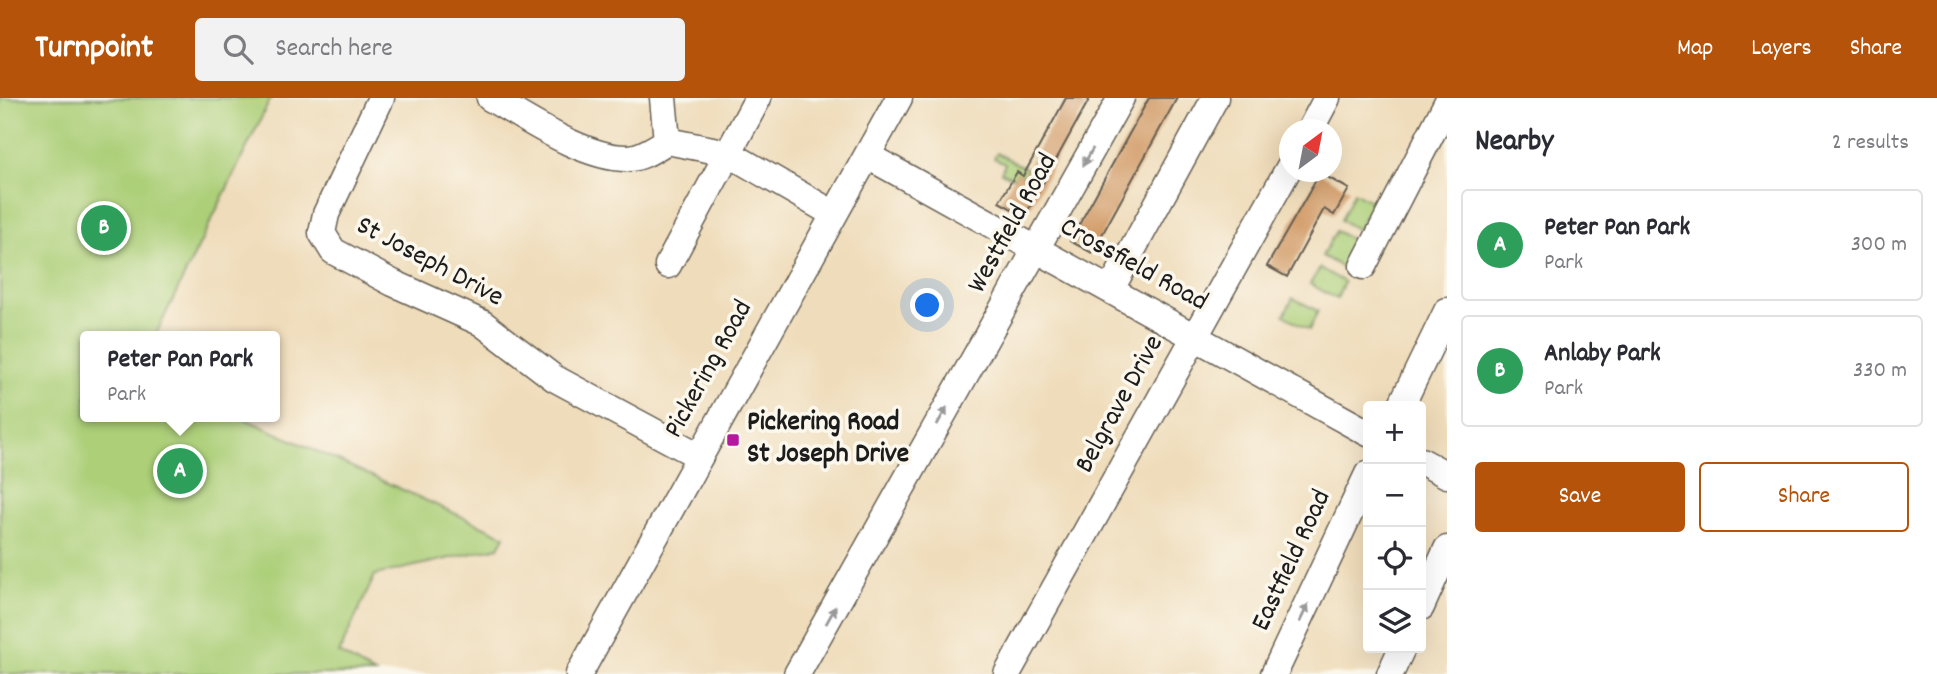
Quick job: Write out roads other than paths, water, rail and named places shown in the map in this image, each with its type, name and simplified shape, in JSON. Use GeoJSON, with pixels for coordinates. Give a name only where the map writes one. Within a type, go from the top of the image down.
{"type":"FeatureCollection","features":[{"type":"Feature","properties":{"kind":"street"},"geometry":{"type":"LineString","coordinates":[[490,98],[596,153],[628,158],[647,153],[667,141],[728,153],[832,213]]}},
{"type":"Feature","properties":{"kind":"street"},"geometry":{"type":"LineString","coordinates":[[663,98],[667,141]]}},
{"type":"Feature","properties":{"kind":"street"},"geometry":{"type":"LineString","coordinates":[[668,265],[758,98]]}},
{"type":"Feature","properties":{"kind":"street","name":"Pickering Road"},"geometry":{"type":"LineString","coordinates":[[579,674],[832,213],[868,156],[899,98]]}},
{"type":"Feature","properties":{"kind":"street","name":"Westfield Road"},"geometry":{"type":"LineString","coordinates":[[797,674],[1121,98]]}},
{"type":"Feature","properties":{"kind":"street"},"geometry":{"type":"LineString","coordinates":[[1111,289],[1215,98]]}},
{"type":"Feature","properties":{"kind":"street"},"geometry":{"type":"LineString","coordinates":[[1316,119],[1327,98]]}},
{"type":"Feature","properties":{"kind":"street"},"geometry":{"type":"LineString","coordinates":[[1363,266],[1447,103]]}},
{"type":"Feature","properties":{"kind":"street","name":"St Joseph Drive"},"geometry":{"type":"LineString","coordinates":[[378,104],[326,214],[322,233],[332,251],[393,283],[482,323],[554,378],[699,456]]}},
{"type":"Feature","properties":{"kind":"street","name":"Crossfield Road"},"geometry":{"type":"LineString","coordinates":[[868,156],[1363,430]]}},
{"type":"Feature","properties":{"kind":"street","name":"Belgrave Drive"},"geometry":{"type":"LineString","coordinates":[[1007,674],[1281,182]]}},
{"type":"Feature","properties":{"kind":"street"},"geometry":{"type":"LineString","coordinates":[[1403,401],[1447,311]]}},
{"type":"Feature","properties":{"kind":"street"},"geometry":{"type":"LineString","coordinates":[[1426,464],[1447,475]]}},
{"type":"Feature","properties":{"kind":"street","name":"Eastfield Road"},"geometry":{"type":"LineString","coordinates":[[1274,674],[1363,485]]}},
{"type":"Feature","properties":{"kind":"street"},"geometry":{"type":"LineString","coordinates":[[1426,596],[1447,549]]}},
{"type":"Feature","properties":{"kind":"street"},"geometry":{"type":"LineString","coordinates":[[1390,674],[1400,653]]}},
{"type":"Feature","properties":{"kind":"place","name":"Anlaby Park"},"geometry":{"type":"Point","coordinates":[104,228]}},
{"type":"Feature","properties":{"kind":"place","name":"Pickering Road St Joseph Drive"},"geometry":{"type":"Point","coordinates":[733,440]}},
{"type":"Feature","properties":{"kind":"place","name":"Peter Pan Park"},"geometry":{"type":"Point","coordinates":[180,471]}}]}
